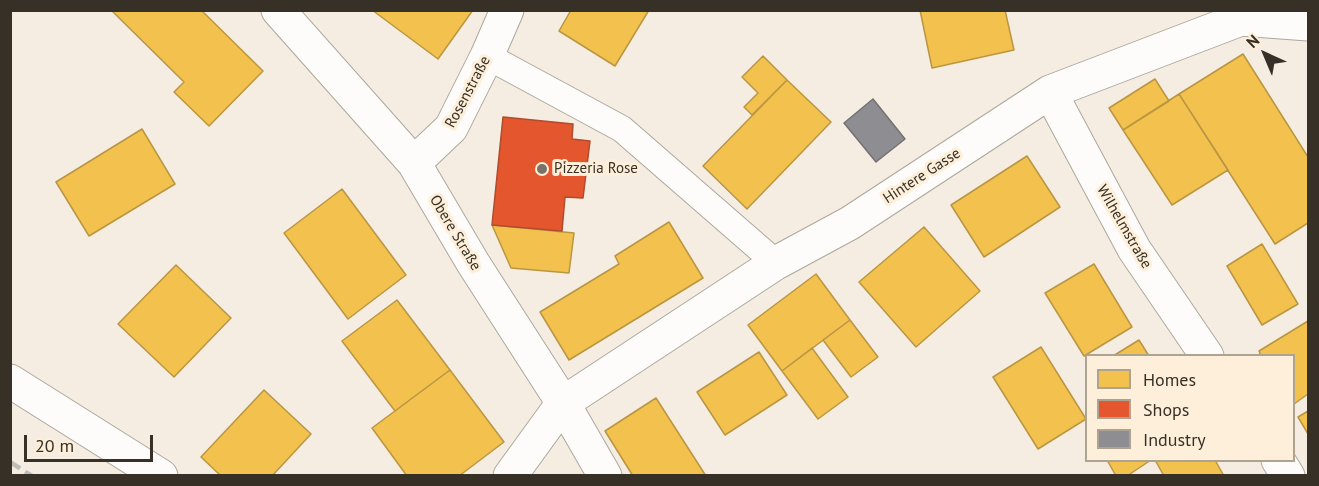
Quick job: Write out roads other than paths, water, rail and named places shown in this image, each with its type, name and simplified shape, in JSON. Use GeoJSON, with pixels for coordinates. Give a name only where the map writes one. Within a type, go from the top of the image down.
{"type":"FeatureCollection","features":[{"type":"Feature","properties":{"kind":"street","name":"Obere Straße"},"geometry":{"type":"LineString","coordinates":[[278,10],[414,163],[473,263],[563,403],[605,476]]}},
{"type":"Feature","properties":{"kind":"street","name":"Rosenstraße"},"geometry":{"type":"LineString","coordinates":[[414,163],[451,128],[507,10]]}},
{"type":"Feature","properties":{"kind":"street","name":"Hintere Gasse"},"geometry":{"type":"LineString","coordinates":[[563,403],[776,263],[850,223],[1050,92],[1241,19],[1308,24]]}},
{"type":"Feature","properties":{"kind":"street","name":"Wilhelmstraße"},"geometry":{"type":"LineString","coordinates":[[1050,92],[1134,249],[1206,354]]}},
{"type":"Feature","properties":{"kind":"street"},"geometry":{"type":"LineString","coordinates":[[10,381],[161,476]]}},
{"type":"Feature","properties":{"kind":"street"},"geometry":{"type":"LineString","coordinates":[[510,476],[563,403]]}},
{"type":"Feature","properties":{"kind":"street"},"geometry":{"type":"LineString","coordinates":[[1279,462],[1288,476]]}},
{"type":"Feature","properties":{"kind":"lane"},"geometry":{"type":"LineString","coordinates":[[487,56],[622,129],[776,263]]}},
{"type":"Feature","properties":{"kind":"railway"},"geometry":{"type":"LineString","coordinates":[[10,462],[32,476]]}},
{"type":"Feature","properties":{"kind":"place","name":"Pizzeria Rose"},"geometry":{"type":"Point","coordinates":[542,169]}}]}
